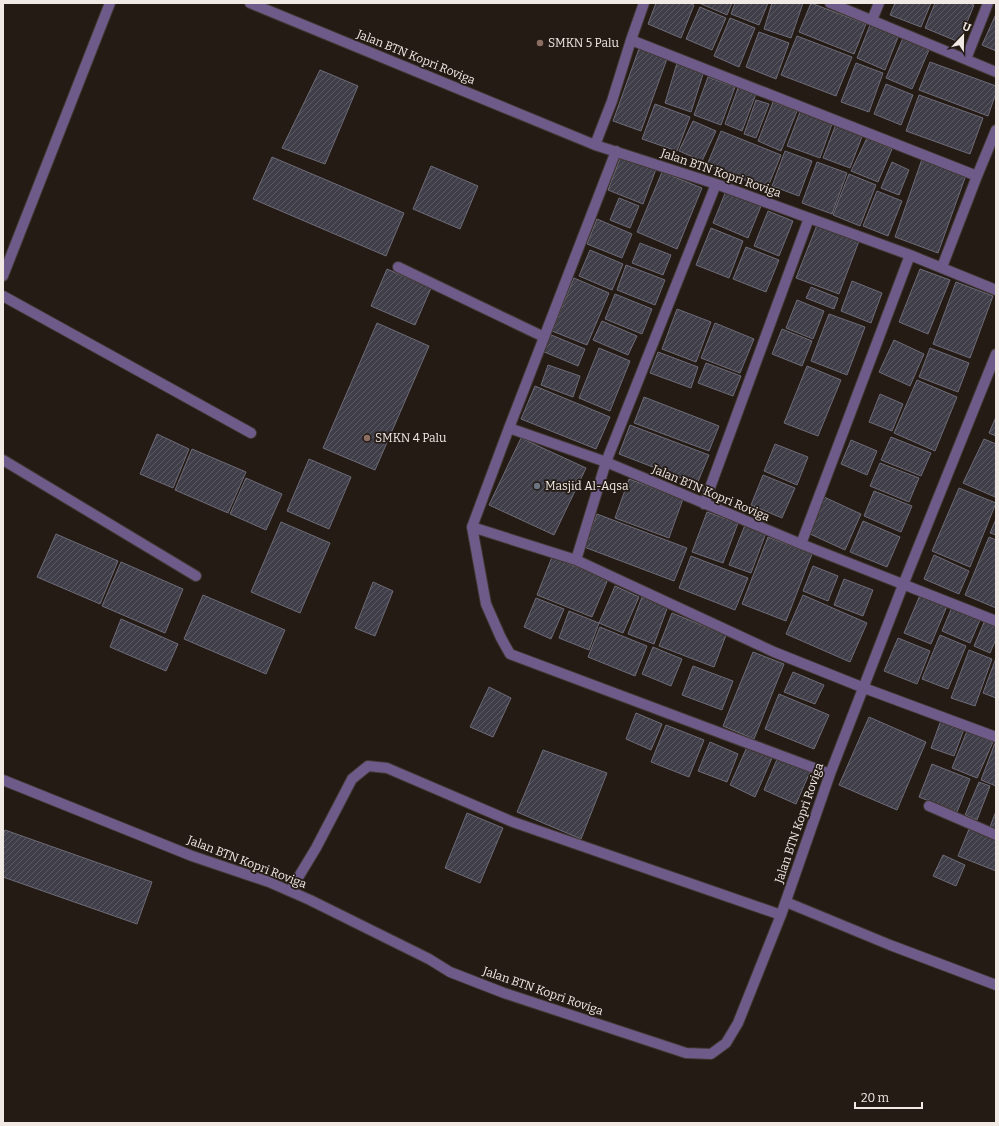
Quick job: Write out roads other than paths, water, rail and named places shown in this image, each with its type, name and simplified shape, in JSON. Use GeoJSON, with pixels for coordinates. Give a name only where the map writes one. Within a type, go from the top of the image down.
{"type":"FeatureCollection","features":[{"type":"Feature","properties":{"kind":"street"},"geometry":{"type":"LineString","coordinates":[[3,276],[110,3]]}},
{"type":"Feature","properties":{"kind":"street","name":"Jalan BTN Kopri Roviga"},"geometry":{"type":"LineString","coordinates":[[250,3],[595,144],[716,184],[942,267],[996,290]]}},
{"type":"Feature","properties":{"kind":"street"},"geometry":{"type":"LineString","coordinates":[[595,144],[612,101],[644,3]]}},
{"type":"Feature","properties":{"kind":"street"},"geometry":{"type":"LineString","coordinates":[[830,3],[996,72]]}},
{"type":"Feature","properties":{"kind":"street"},"geometry":{"type":"LineString","coordinates":[[872,20],[879,3]]}},
{"type":"Feature","properties":{"kind":"street"},"geometry":{"type":"LineString","coordinates":[[966,59],[988,3]]}},
{"type":"Feature","properties":{"kind":"street"},"geometry":{"type":"LineString","coordinates":[[631,40],[977,176]]}},
{"type":"Feature","properties":{"kind":"street"},"geometry":{"type":"LineString","coordinates":[[942,267],[996,130]]}},
{"type":"Feature","properties":{"kind":"street"},"geometry":{"type":"LineString","coordinates":[[616,151],[472,527],[486,604],[510,654],[830,774]]}},
{"type":"Feature","properties":{"kind":"street"},"geometry":{"type":"LineString","coordinates":[[576,560],[606,462],[716,184]]}},
{"type":"Feature","properties":{"kind":"street"},"geometry":{"type":"LineString","coordinates":[[704,504],[809,218]]}},
{"type":"Feature","properties":{"kind":"street"},"geometry":{"type":"LineString","coordinates":[[801,544],[910,255]]}},
{"type":"Feature","properties":{"kind":"street"},"geometry":{"type":"LineString","coordinates":[[398,267],[544,337]]}},
{"type":"Feature","properties":{"kind":"street"},"geometry":{"type":"LineString","coordinates":[[3,296],[251,433]]}},
{"type":"Feature","properties":{"kind":"street","name":"Jalan BTN Kopri Roviga"},"geometry":{"type":"LineString","coordinates":[[3,780],[192,856],[269,882],[429,959],[450,972],[504,993],[686,1053],[711,1054],[726,1043],[738,1023],[786,902],[830,774],[903,585],[996,354]]}},
{"type":"Feature","properties":{"kind":"street","name":"Jalan BTN Kopri Roviga"},"geometry":{"type":"LineString","coordinates":[[509,428],[606,462],[801,544],[996,621]]}},
{"type":"Feature","properties":{"kind":"street"},"geometry":{"type":"LineString","coordinates":[[3,460],[196,576]]}},
{"type":"Feature","properties":{"kind":"street"},"geometry":{"type":"LineString","coordinates":[[472,527],[576,560],[774,652],[864,688],[996,737]]}},
{"type":"Feature","properties":{"kind":"street"},"geometry":{"type":"LineString","coordinates":[[290,891],[316,848],[352,779],[368,766],[387,768],[513,822],[781,915]]}},
{"type":"Feature","properties":{"kind":"street"},"geometry":{"type":"LineString","coordinates":[[929,806],[996,835]]}},
{"type":"Feature","properties":{"kind":"street"},"geometry":{"type":"LineString","coordinates":[[786,902],[890,945],[996,986]]}},
{"type":"Feature","properties":{"kind":"place","name":"SMKN 5 Palu"},"geometry":{"type":"Point","coordinates":[540,43]}},
{"type":"Feature","properties":{"kind":"place","name":"SMKN 4 Palu"},"geometry":{"type":"Point","coordinates":[367,438]}},
{"type":"Feature","properties":{"kind":"place","name":"Masjid Al-Aqsa"},"geometry":{"type":"Point","coordinates":[537,486]}}]}
